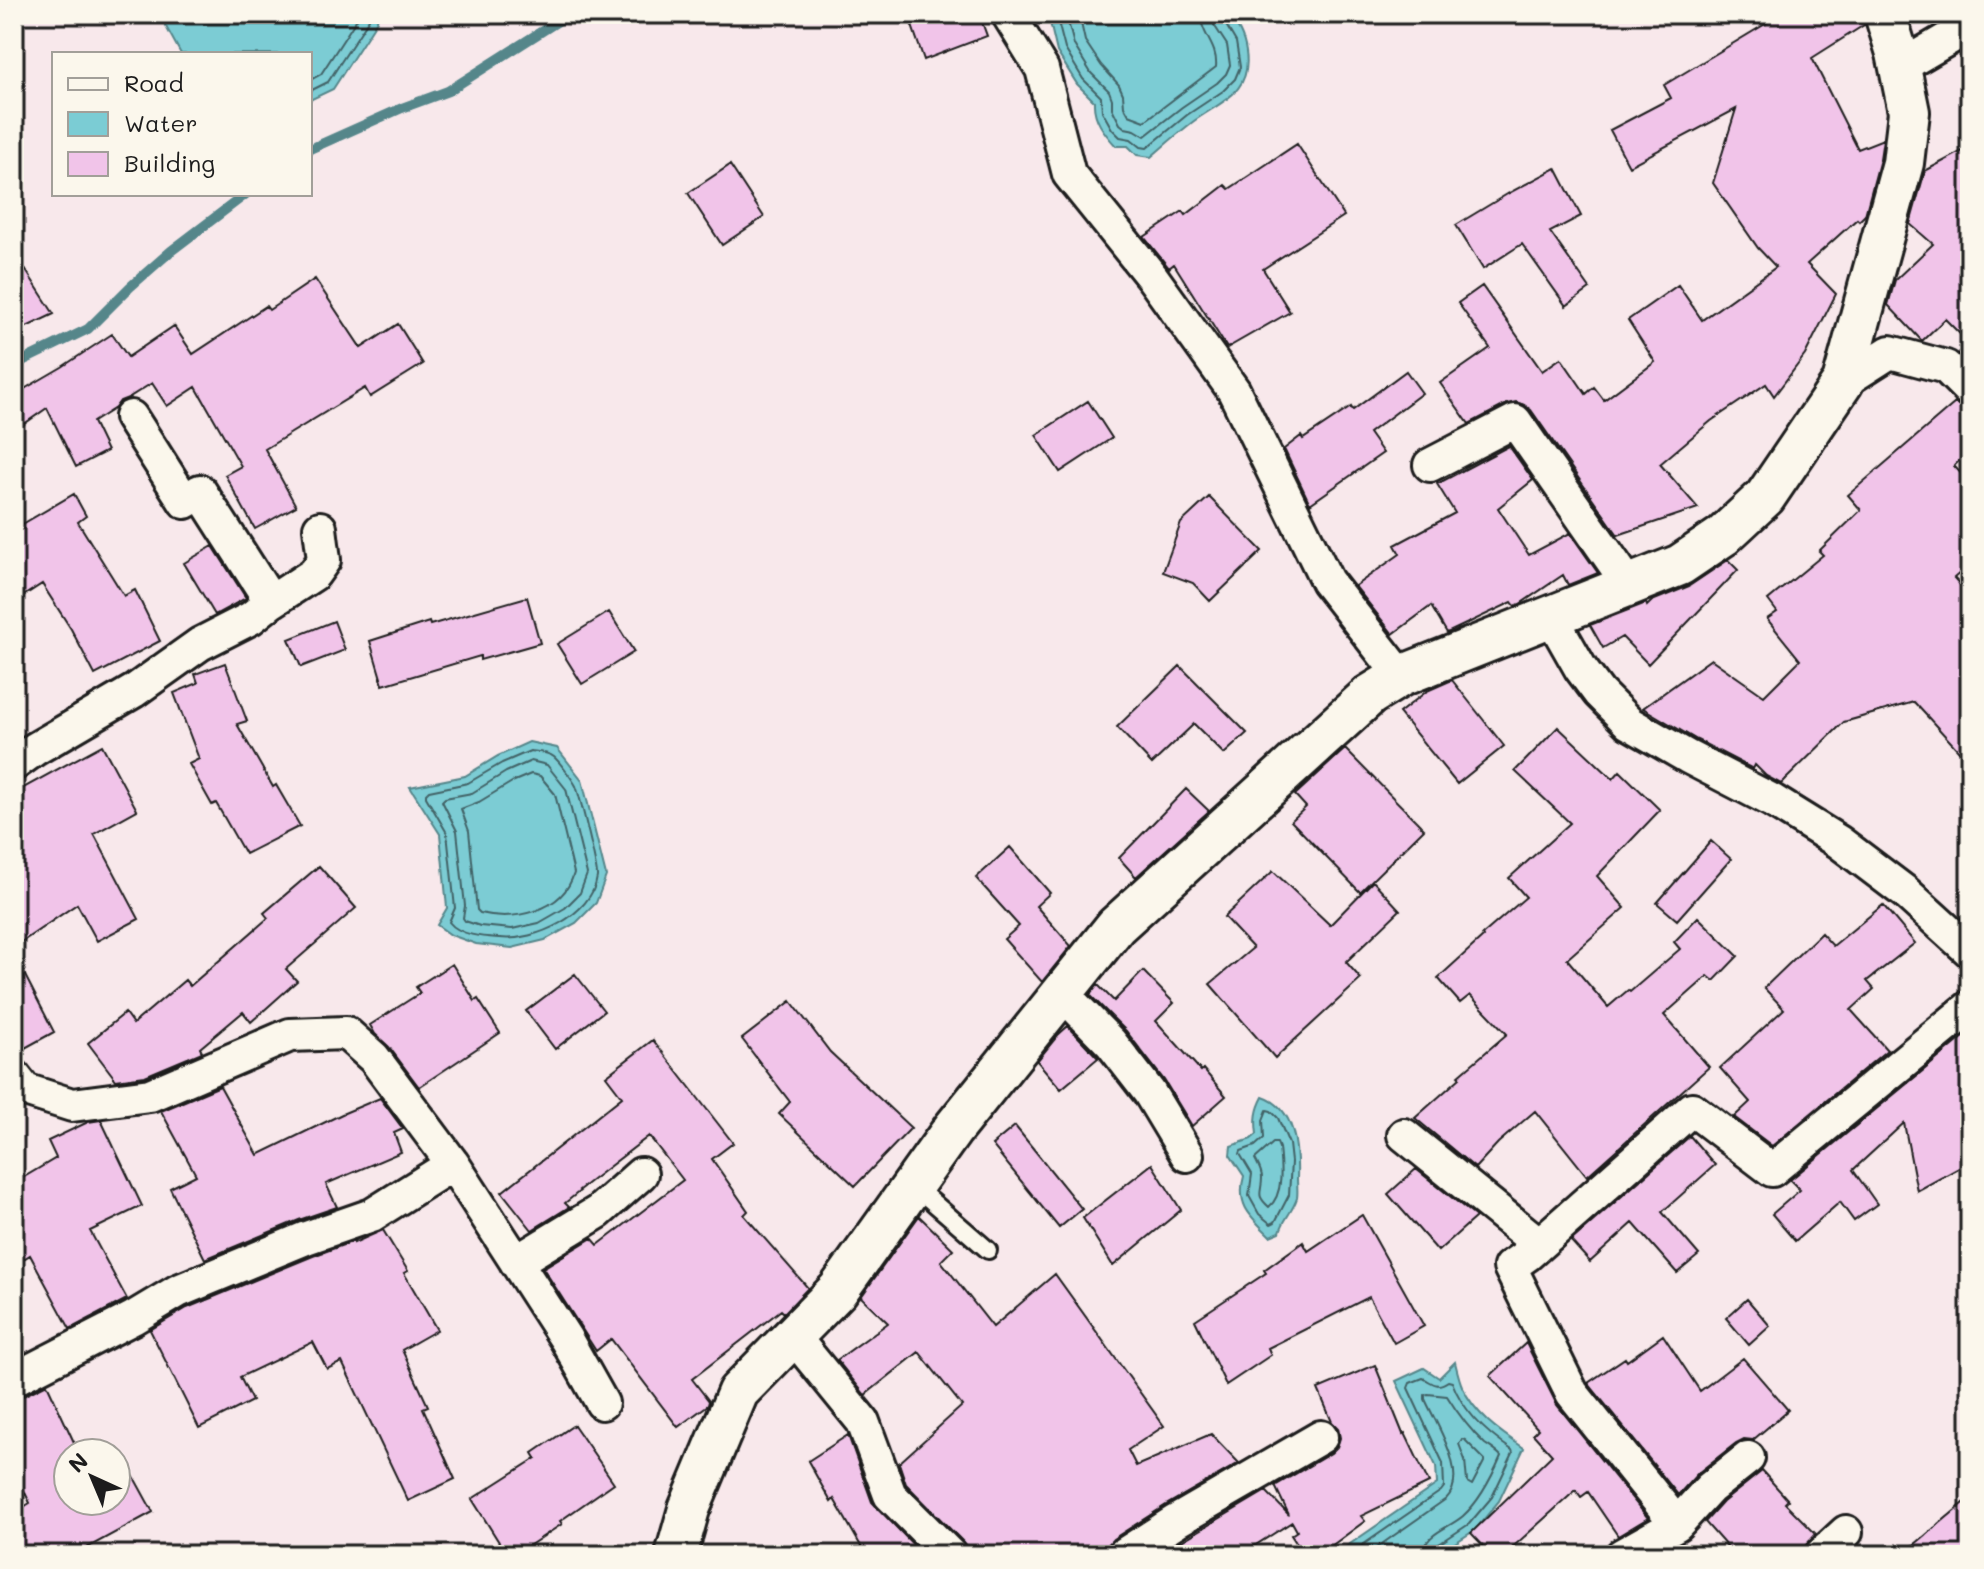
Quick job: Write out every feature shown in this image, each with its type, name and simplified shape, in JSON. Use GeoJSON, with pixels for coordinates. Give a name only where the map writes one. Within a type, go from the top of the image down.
{"type":"FeatureCollection","features":[{"type":"Feature","properties":{"kind":"street"},"geometry":{"type":"LineString","coordinates":[[1008,14],[1042,69],[1069,174],[1152,277],[1234,391],[1327,581],[1401,676]]}},
{"type":"Feature","properties":{"kind":"street"},"geometry":{"type":"LineString","coordinates":[[676,1555],[689,1509],[738,1392],[838,1290],[953,1129],[1116,926],[1370,695],[1401,676],[1680,565],[1723,536],[1765,497],[1843,382],[1903,163],[1909,112],[1885,14]]}},
{"type":"Feature","properties":{"kind":"street"},"geometry":{"type":"LineString","coordinates":[[1900,67],[1970,26]]}},
{"type":"Feature","properties":{"kind":"street"},"geometry":{"type":"LineString","coordinates":[[1843,382],[1890,352],[1946,367],[1970,391]]}},
{"type":"Feature","properties":{"kind":"street"},"geometry":{"type":"LineString","coordinates":[[131,417],[185,502],[200,491],[271,602]]}},
{"type":"Feature","properties":{"kind":"street"},"geometry":{"type":"LineString","coordinates":[[1430,465],[1515,421],[1629,585]]}},
{"type":"Feature","properties":{"kind":"street"},"geometry":{"type":"LineString","coordinates":[[14,764],[134,691],[200,644],[251,618],[314,574],[324,560],[320,528]]}},
{"type":"Feature","properties":{"kind":"street"},"geometry":{"type":"LineString","coordinates":[[1561,611],[1556,625],[1581,669],[1599,693],[1629,723],[1773,801],[1839,842],[1905,892],[1970,951]]}},
{"type":"Feature","properties":{"kind":"street"},"geometry":{"type":"LineString","coordinates":[[1062,993],[1111,1043],[1149,1092],[1187,1155]]}},
{"type":"Feature","properties":{"kind":"street"},"geometry":{"type":"LineString","coordinates":[[1677,1524],[1572,1393],[1510,1267],[1692,1109],[1772,1170],[1970,1007]]}},
{"type":"Feature","properties":{"kind":"street"},"geometry":{"type":"LineString","coordinates":[[14,1076],[25,1090],[72,1105],[150,1095],[290,1035],[346,1033],[374,1058],[453,1164],[566,1339],[602,1403]]}},
{"type":"Feature","properties":{"kind":"street"},"geometry":{"type":"LineString","coordinates":[[1404,1135],[1539,1244]]}},
{"type":"Feature","properties":{"kind":"street"},"geometry":{"type":"LineString","coordinates":[[14,1379],[133,1318],[178,1291],[306,1238],[372,1215],[453,1164]]}},
{"type":"Feature","properties":{"kind":"street"},"geometry":{"type":"LineString","coordinates":[[516,1262],[598,1212],[641,1174]]}},
{"type":"Feature","properties":{"kind":"street"},"geometry":{"type":"LineString","coordinates":[[793,1336],[863,1422],[890,1495],[950,1555]]}},
{"type":"Feature","properties":{"kind":"street"},"geometry":{"type":"LineString","coordinates":[[1123,1555],[1321,1437]]}},
{"type":"Feature","properties":{"kind":"street"},"geometry":{"type":"LineString","coordinates":[[1622,1555],[1677,1524],[1710,1488],[1748,1458]]}},
{"type":"Feature","properties":{"kind":"street"},"geometry":{"type":"LineString","coordinates":[[1821,1555],[1846,1532]]}},
{"type":"Feature","properties":{"kind":"lane"},"geometry":{"type":"LineString","coordinates":[[913,1185],[988,1250]]}},
{"type":"Feature","properties":{"kind":"water"},"geometry":{"type":"Polygon","coordinates":[[[159,14],[378,14],[377,21],[333,89],[312,99],[312,52],[180,52],[159,14]]]}},
{"type":"Feature","properties":{"kind":"water"},"geometry":{"type":"Polygon","coordinates":[[[1048,14],[1227,14],[1244,41],[1247,66],[1244,77],[1233,94],[1188,125],[1151,157],[1137,155],[1128,146],[1116,146],[1097,120],[1094,101],[1077,84],[1057,52],[1048,14]]]}},
{"type":"Feature","properties":{"kind":"water"},"geometry":{"type":"Polygon","coordinates":[[[529,742],[557,748],[582,780],[606,876],[596,903],[576,923],[545,940],[512,948],[476,944],[451,935],[437,925],[447,908],[440,834],[410,787],[465,776],[529,742]]]}},
{"type":"Feature","properties":{"kind":"water"},"geometry":{"type":"Polygon","coordinates":[[[1263,1097],[1274,1102],[1289,1120],[1297,1156],[1297,1198],[1280,1232],[1270,1236],[1246,1209],[1242,1195],[1244,1176],[1230,1155],[1231,1146],[1257,1134],[1257,1115],[1263,1097]]]}},
{"type":"Feature","properties":{"kind":"water"},"geometry":{"type":"Polygon","coordinates":[[[1455,1362],[1462,1386],[1473,1405],[1497,1429],[1524,1448],[1499,1501],[1475,1530],[1436,1555],[1334,1555],[1437,1484],[1436,1466],[1396,1381],[1424,1368],[1439,1378],[1455,1362]]]}},
{"type":"Feature","properties":{"kind":"building"},"geometry":{"type":"Polygon","coordinates":[[[908,14],[979,14],[987,36],[924,60],[908,14]]]}},
{"type":"Feature","properties":{"kind":"building"},"geometry":{"type":"Polygon","coordinates":[[[1782,14],[1863,14],[1864,25],[1812,58],[1858,149],[1883,139],[1865,215],[1807,264],[1836,294],[1805,355],[1774,396],[1766,384],[1711,421],[1660,464],[1698,508],[1618,535],[1531,410],[1516,402],[1507,404],[1469,424],[1440,383],[1490,348],[1458,303],[1482,286],[1542,371],[1561,358],[1586,394],[1594,387],[1604,400],[1655,362],[1628,320],[1678,285],[1702,320],[1776,267],[1758,248],[1713,183],[1736,109],[1629,166],[1610,130],[1671,98],[1664,85],[1782,14]]]}},
{"type":"Feature","properties":{"kind":"building"},"geometry":{"type":"Polygon","coordinates":[[[1297,144],[1344,216],[1263,269],[1290,312],[1227,348],[1174,264],[1169,268],[1144,237],[1183,211],[1186,215],[1225,185],[1229,189],[1297,144]]]}},
{"type":"Feature","properties":{"kind":"building"},"geometry":{"type":"Polygon","coordinates":[[[1970,147],[1970,344],[1945,319],[1922,341],[1888,305],[1895,280],[1933,244],[1910,224],[1925,171],[1970,147]]]}},
{"type":"Feature","properties":{"kind":"building"},"geometry":{"type":"Polygon","coordinates":[[[730,165],[764,217],[722,245],[688,193],[730,165]]]}},
{"type":"Feature","properties":{"kind":"building"},"geometry":{"type":"Polygon","coordinates":[[[1556,168],[1581,216],[1550,232],[1590,289],[1566,306],[1522,244],[1483,269],[1456,225],[1556,168]]]}},
{"type":"Feature","properties":{"kind":"building"},"geometry":{"type":"Polygon","coordinates":[[[14,252],[54,314],[14,333],[14,252]]]}},
{"type":"Feature","properties":{"kind":"building"},"geometry":{"type":"Polygon","coordinates":[[[315,279],[361,348],[398,324],[423,364],[370,397],[365,388],[265,449],[296,506],[255,529],[225,475],[241,466],[196,387],[167,406],[152,383],[120,401],[115,408],[93,422],[107,451],[76,467],[47,408],[24,424],[14,409],[14,395],[112,334],[128,357],[174,326],[193,354],[266,306],[269,310],[315,279]]]}},
{"type":"Feature","properties":{"kind":"building"},"geometry":{"type":"Polygon","coordinates":[[[1406,371],[1422,393],[1369,433],[1383,453],[1310,504],[1284,449],[1351,407],[1353,410],[1406,371]]]}},
{"type":"Feature","properties":{"kind":"building"},"geometry":{"type":"Polygon","coordinates":[[[1088,401],[1112,438],[1060,472],[1036,435],[1088,401]]]}},
{"type":"Feature","properties":{"kind":"building"},"geometry":{"type":"Polygon","coordinates":[[[1955,403],[1970,409],[1970,450],[1954,466],[1970,483],[1970,564],[1954,578],[1970,596],[1970,763],[1914,702],[1844,722],[1781,784],[1755,765],[1753,769],[1643,708],[1711,659],[1764,696],[1800,660],[1767,619],[1777,612],[1768,600],[1823,555],[1819,551],[1861,510],[1848,495],[1955,403]]]}},
{"type":"Feature","properties":{"kind":"building"},"geometry":{"type":"Polygon","coordinates":[[[1509,446],[1533,480],[1498,508],[1529,555],[1570,533],[1598,573],[1568,585],[1563,575],[1520,604],[1515,606],[1512,602],[1447,633],[1431,606],[1393,634],[1355,586],[1400,554],[1395,545],[1455,513],[1437,484],[1509,446]]]}},
{"type":"Feature","properties":{"kind":"building"},"geometry":{"type":"Polygon","coordinates":[[[74,494],[86,516],[78,522],[124,596],[135,590],[160,641],[95,675],[71,629],[42,584],[14,602],[14,529],[74,494]]]}},
{"type":"Feature","properties":{"kind":"building"},"geometry":{"type":"Polygon","coordinates":[[[1209,497],[1262,551],[1210,601],[1193,583],[1163,572],[1181,523],[1209,497]]]}},
{"type":"Feature","properties":{"kind":"building"},"geometry":{"type":"Polygon","coordinates":[[[213,546],[246,598],[215,615],[184,563],[213,546]]]}},
{"type":"Feature","properties":{"kind":"building"},"geometry":{"type":"Polygon","coordinates":[[[1728,560],[1738,570],[1648,664],[1622,637],[1603,648],[1590,625],[1646,603],[1647,606],[1689,586],[1728,560]]]}},
{"type":"Feature","properties":{"kind":"building"},"geometry":{"type":"Polygon","coordinates":[[[527,597],[540,643],[480,660],[480,656],[383,685],[370,641],[527,597]]]}},
{"type":"Feature","properties":{"kind":"building"},"geometry":{"type":"Polygon","coordinates":[[[609,612],[634,652],[582,684],[557,644],[609,612]]]}},
{"type":"Feature","properties":{"kind":"building"},"geometry":{"type":"Polygon","coordinates":[[[334,621],[345,650],[301,667],[289,639],[334,621]]]}},
{"type":"Feature","properties":{"kind":"building"},"geometry":{"type":"Polygon","coordinates":[[[225,663],[247,721],[237,724],[273,787],[276,785],[300,826],[245,854],[189,764],[199,759],[174,693],[198,683],[195,674],[225,663]]]}},
{"type":"Feature","properties":{"kind":"building"},"geometry":{"type":"Polygon","coordinates":[[[1180,666],[1247,733],[1224,754],[1194,724],[1152,764],[1117,727],[1180,666]]]}},
{"type":"Feature","properties":{"kind":"building"},"geometry":{"type":"Polygon","coordinates":[[[1452,680],[1504,746],[1457,784],[1399,713],[1427,691],[1452,680]]]}},
{"type":"Feature","properties":{"kind":"building"},"geometry":{"type":"Polygon","coordinates":[[[1558,727],[1613,779],[1620,771],[1660,810],[1597,876],[1625,908],[1567,959],[1608,1007],[1680,949],[1674,942],[1698,917],[1738,956],[1714,981],[1708,976],[1664,1015],[1709,1067],[1587,1176],[1535,1111],[1475,1168],[1415,1118],[1507,1034],[1470,995],[1460,1003],[1438,978],[1526,897],[1509,878],[1570,823],[1515,771],[1558,727]]]}},
{"type":"Feature","properties":{"kind":"building"},"geometry":{"type":"Polygon","coordinates":[[[102,745],[137,810],[94,834],[139,919],[97,941],[77,904],[14,947],[14,793],[102,745]]]}},
{"type":"Feature","properties":{"kind":"building"},"geometry":{"type":"Polygon","coordinates":[[[1345,749],[1424,829],[1360,892],[1291,821],[1306,807],[1295,795],[1345,749]]]}},
{"type":"Feature","properties":{"kind":"building"},"geometry":{"type":"Polygon","coordinates":[[[1186,789],[1209,811],[1136,877],[1119,858],[1186,789]]]}},
{"type":"Feature","properties":{"kind":"building"},"geometry":{"type":"Polygon","coordinates":[[[1711,841],[1731,859],[1677,920],[1657,903],[1711,841]]]}},
{"type":"Feature","properties":{"kind":"building"},"geometry":{"type":"Polygon","coordinates":[[[1010,847],[1050,893],[1036,906],[1071,946],[1042,982],[1004,939],[1019,926],[976,878],[1010,847]]]}},
{"type":"Feature","properties":{"kind":"building"},"geometry":{"type":"Polygon","coordinates":[[[319,866],[356,908],[286,969],[297,981],[251,1022],[243,1012],[200,1048],[202,1052],[145,1076],[116,1080],[88,1043],[125,1013],[133,1024],[185,980],[190,986],[268,918],[264,913],[319,866]]]}},
{"type":"Feature","properties":{"kind":"building"},"geometry":{"type":"Polygon","coordinates":[[[1273,871],[1330,925],[1373,881],[1400,910],[1346,962],[1361,979],[1275,1058],[1210,984],[1253,948],[1224,917],[1273,871]]]}},
{"type":"Feature","properties":{"kind":"building"},"geometry":{"type":"Polygon","coordinates":[[[1883,905],[1915,943],[1867,981],[1874,989],[1851,1010],[1887,1050],[1772,1146],[1734,1117],[1750,1102],[1720,1068],[1784,1009],[1764,988],[1821,933],[1833,946],[1883,905]]]}},
{"type":"Feature","properties":{"kind":"building"},"geometry":{"type":"Polygon","coordinates":[[[14,954],[54,1032],[14,1054],[14,954]]]}},
{"type":"Feature","properties":{"kind":"building"},"geometry":{"type":"Polygon","coordinates":[[[452,964],[500,1033],[419,1087],[370,1025],[420,993],[416,987],[452,964]]]}},
{"type":"Feature","properties":{"kind":"building"},"geometry":{"type":"Polygon","coordinates":[[[1143,971],[1174,1003],[1156,1021],[1226,1096],[1192,1126],[1164,1080],[1126,1031],[1090,995],[1098,985],[1114,1001],[1143,971]]]}},
{"type":"Feature","properties":{"kind":"building"},"geometry":{"type":"Polygon","coordinates":[[[575,974],[604,1011],[555,1049],[526,1011],[575,974]]]}},
{"type":"Feature","properties":{"kind":"building"},"geometry":{"type":"Polygon","coordinates":[[[791,1001],[830,1052],[911,1128],[855,1186],[779,1114],[790,1102],[742,1039],[791,1001]]]}},
{"type":"Feature","properties":{"kind":"building"},"geometry":{"type":"Polygon","coordinates":[[[1068,1026],[1098,1058],[1061,1089],[1037,1061],[1068,1026]]]}},
{"type":"Feature","properties":{"kind":"building"},"geometry":{"type":"Polygon","coordinates":[[[1970,1032],[1970,1162],[1917,1191],[1904,1123],[1853,1170],[1877,1204],[1854,1221],[1840,1202],[1795,1241],[1772,1214],[1800,1190],[1790,1180],[1970,1032]]]}},
{"type":"Feature","properties":{"kind":"building"},"geometry":{"type":"Polygon","coordinates":[[[653,1040],[733,1143],[712,1159],[748,1211],[744,1215],[808,1288],[784,1313],[781,1310],[692,1379],[709,1401],[708,1405],[678,1427],[611,1339],[596,1351],[543,1268],[592,1238],[598,1245],[683,1180],[649,1136],[579,1190],[565,1203],[569,1207],[532,1230],[502,1192],[622,1097],[606,1076],[653,1040]]]}},
{"type":"Feature","properties":{"kind":"building"},"geometry":{"type":"Polygon","coordinates":[[[220,1086],[258,1155],[380,1098],[403,1129],[394,1133],[401,1152],[326,1184],[337,1207],[205,1259],[170,1188],[196,1175],[161,1111],[220,1086]]]}},
{"type":"Feature","properties":{"kind":"building"},"geometry":{"type":"Polygon","coordinates":[[[101,1120],[142,1206],[90,1231],[127,1299],[70,1329],[30,1255],[14,1265],[14,1183],[56,1158],[48,1141],[88,1122],[101,1120]]]}},
{"type":"Feature","properties":{"kind":"building"},"geometry":{"type":"Polygon","coordinates":[[[1015,1126],[1082,1209],[1059,1228],[992,1145],[1015,1126]]]}},
{"type":"Feature","properties":{"kind":"building"},"geometry":{"type":"Polygon","coordinates":[[[1690,1136],[1715,1165],[1662,1212],[1699,1255],[1677,1273],[1633,1223],[1590,1262],[1571,1241],[1690,1136]]]}},
{"type":"Feature","properties":{"kind":"building"},"geometry":{"type":"Polygon","coordinates":[[[1152,1164],[1181,1210],[1113,1266],[1083,1218],[1152,1164]]]}},
{"type":"Feature","properties":{"kind":"building"},"geometry":{"type":"Polygon","coordinates":[[[1416,1169],[1476,1217],[1438,1251],[1388,1194],[1416,1169]]]}},
{"type":"Feature","properties":{"kind":"building"},"geometry":{"type":"Polygon","coordinates":[[[1362,1215],[1424,1326],[1394,1343],[1369,1297],[1268,1348],[1271,1355],[1226,1385],[1195,1320],[1266,1273],[1264,1270],[1303,1242],[1308,1251],[1362,1215]]]}},
{"type":"Feature","properties":{"kind":"building"},"geometry":{"type":"Polygon","coordinates":[[[919,1216],[953,1249],[941,1261],[993,1327],[1055,1274],[1164,1426],[1128,1450],[1136,1466],[1211,1434],[1239,1463],[1113,1539],[1104,1555],[968,1555],[963,1542],[906,1484],[899,1463],[962,1406],[919,1352],[865,1395],[837,1360],[888,1323],[861,1297],[919,1216]]]}},
{"type":"Feature","properties":{"kind":"building"},"geometry":{"type":"Polygon","coordinates":[[[383,1230],[408,1271],[404,1273],[437,1330],[402,1350],[428,1406],[423,1408],[455,1479],[408,1501],[342,1362],[327,1369],[313,1342],[240,1377],[252,1401],[199,1428],[150,1330],[187,1308],[383,1230]]]}},
{"type":"Feature","properties":{"kind":"building"},"geometry":{"type":"Polygon","coordinates":[[[1747,1299],[1770,1326],[1749,1345],[1726,1318],[1747,1299]]]}},
{"type":"Feature","properties":{"kind":"building"},"geometry":{"type":"Polygon","coordinates":[[[1663,1335],[1700,1391],[1743,1358],[1788,1410],[1753,1440],[1744,1439],[1736,1443],[1698,1473],[1678,1495],[1588,1383],[1625,1358],[1627,1361],[1663,1335]]]}},
{"type":"Feature","properties":{"kind":"building"},"geometry":{"type":"Polygon","coordinates":[[[1526,1343],[1557,1405],[1648,1518],[1618,1536],[1588,1492],[1581,1497],[1576,1490],[1504,1555],[1492,1555],[1471,1533],[1552,1455],[1533,1434],[1538,1429],[1490,1376],[1526,1343]]]}},
{"type":"Feature","properties":{"kind":"building"},"geometry":{"type":"Polygon","coordinates":[[[1375,1365],[1403,1434],[1429,1483],[1361,1516],[1365,1521],[1319,1555],[1304,1555],[1291,1535],[1297,1531],[1292,1522],[1240,1555],[1158,1555],[1266,1491],[1289,1515],[1275,1486],[1331,1453],[1340,1438],[1318,1389],[1375,1365]]]}},
{"type":"Feature","properties":{"kind":"building"},"geometry":{"type":"Polygon","coordinates":[[[47,1384],[72,1437],[52,1437],[52,1517],[132,1517],[132,1474],[153,1512],[74,1555],[14,1555],[14,1513],[30,1503],[14,1470],[14,1398],[47,1384]]]}},
{"type":"Feature","properties":{"kind":"building"},"geometry":{"type":"Polygon","coordinates":[[[574,1425],[614,1483],[560,1521],[562,1524],[515,1555],[507,1555],[472,1499],[536,1458],[533,1453],[574,1425]]]}},
{"type":"Feature","properties":{"kind":"building"},"geometry":{"type":"Polygon","coordinates":[[[848,1435],[872,1502],[923,1555],[866,1555],[834,1499],[831,1502],[808,1461],[848,1435]]]}},
{"type":"Feature","properties":{"kind":"building"},"geometry":{"type":"Polygon","coordinates":[[[1762,1471],[1788,1500],[1785,1503],[1816,1534],[1803,1549],[1803,1555],[1734,1555],[1705,1522],[1723,1502],[1762,1471]]]}},
{"type":"Feature","properties":{"kind":"building"},"geometry":{"type":"Polygon","coordinates":[[[1970,1498],[1970,1555],[1902,1555],[1970,1498]]]}},
{"type":"Feature","properties":{"kind":"waterway"},"geometry":{"type":"LineString","coordinates":[[312,148],[448,91],[569,14]]}},
{"type":"Feature","properties":{"kind":"waterway"},"geometry":{"type":"LineString","coordinates":[[14,365],[88,329],[171,251],[243,196]]}}]}
